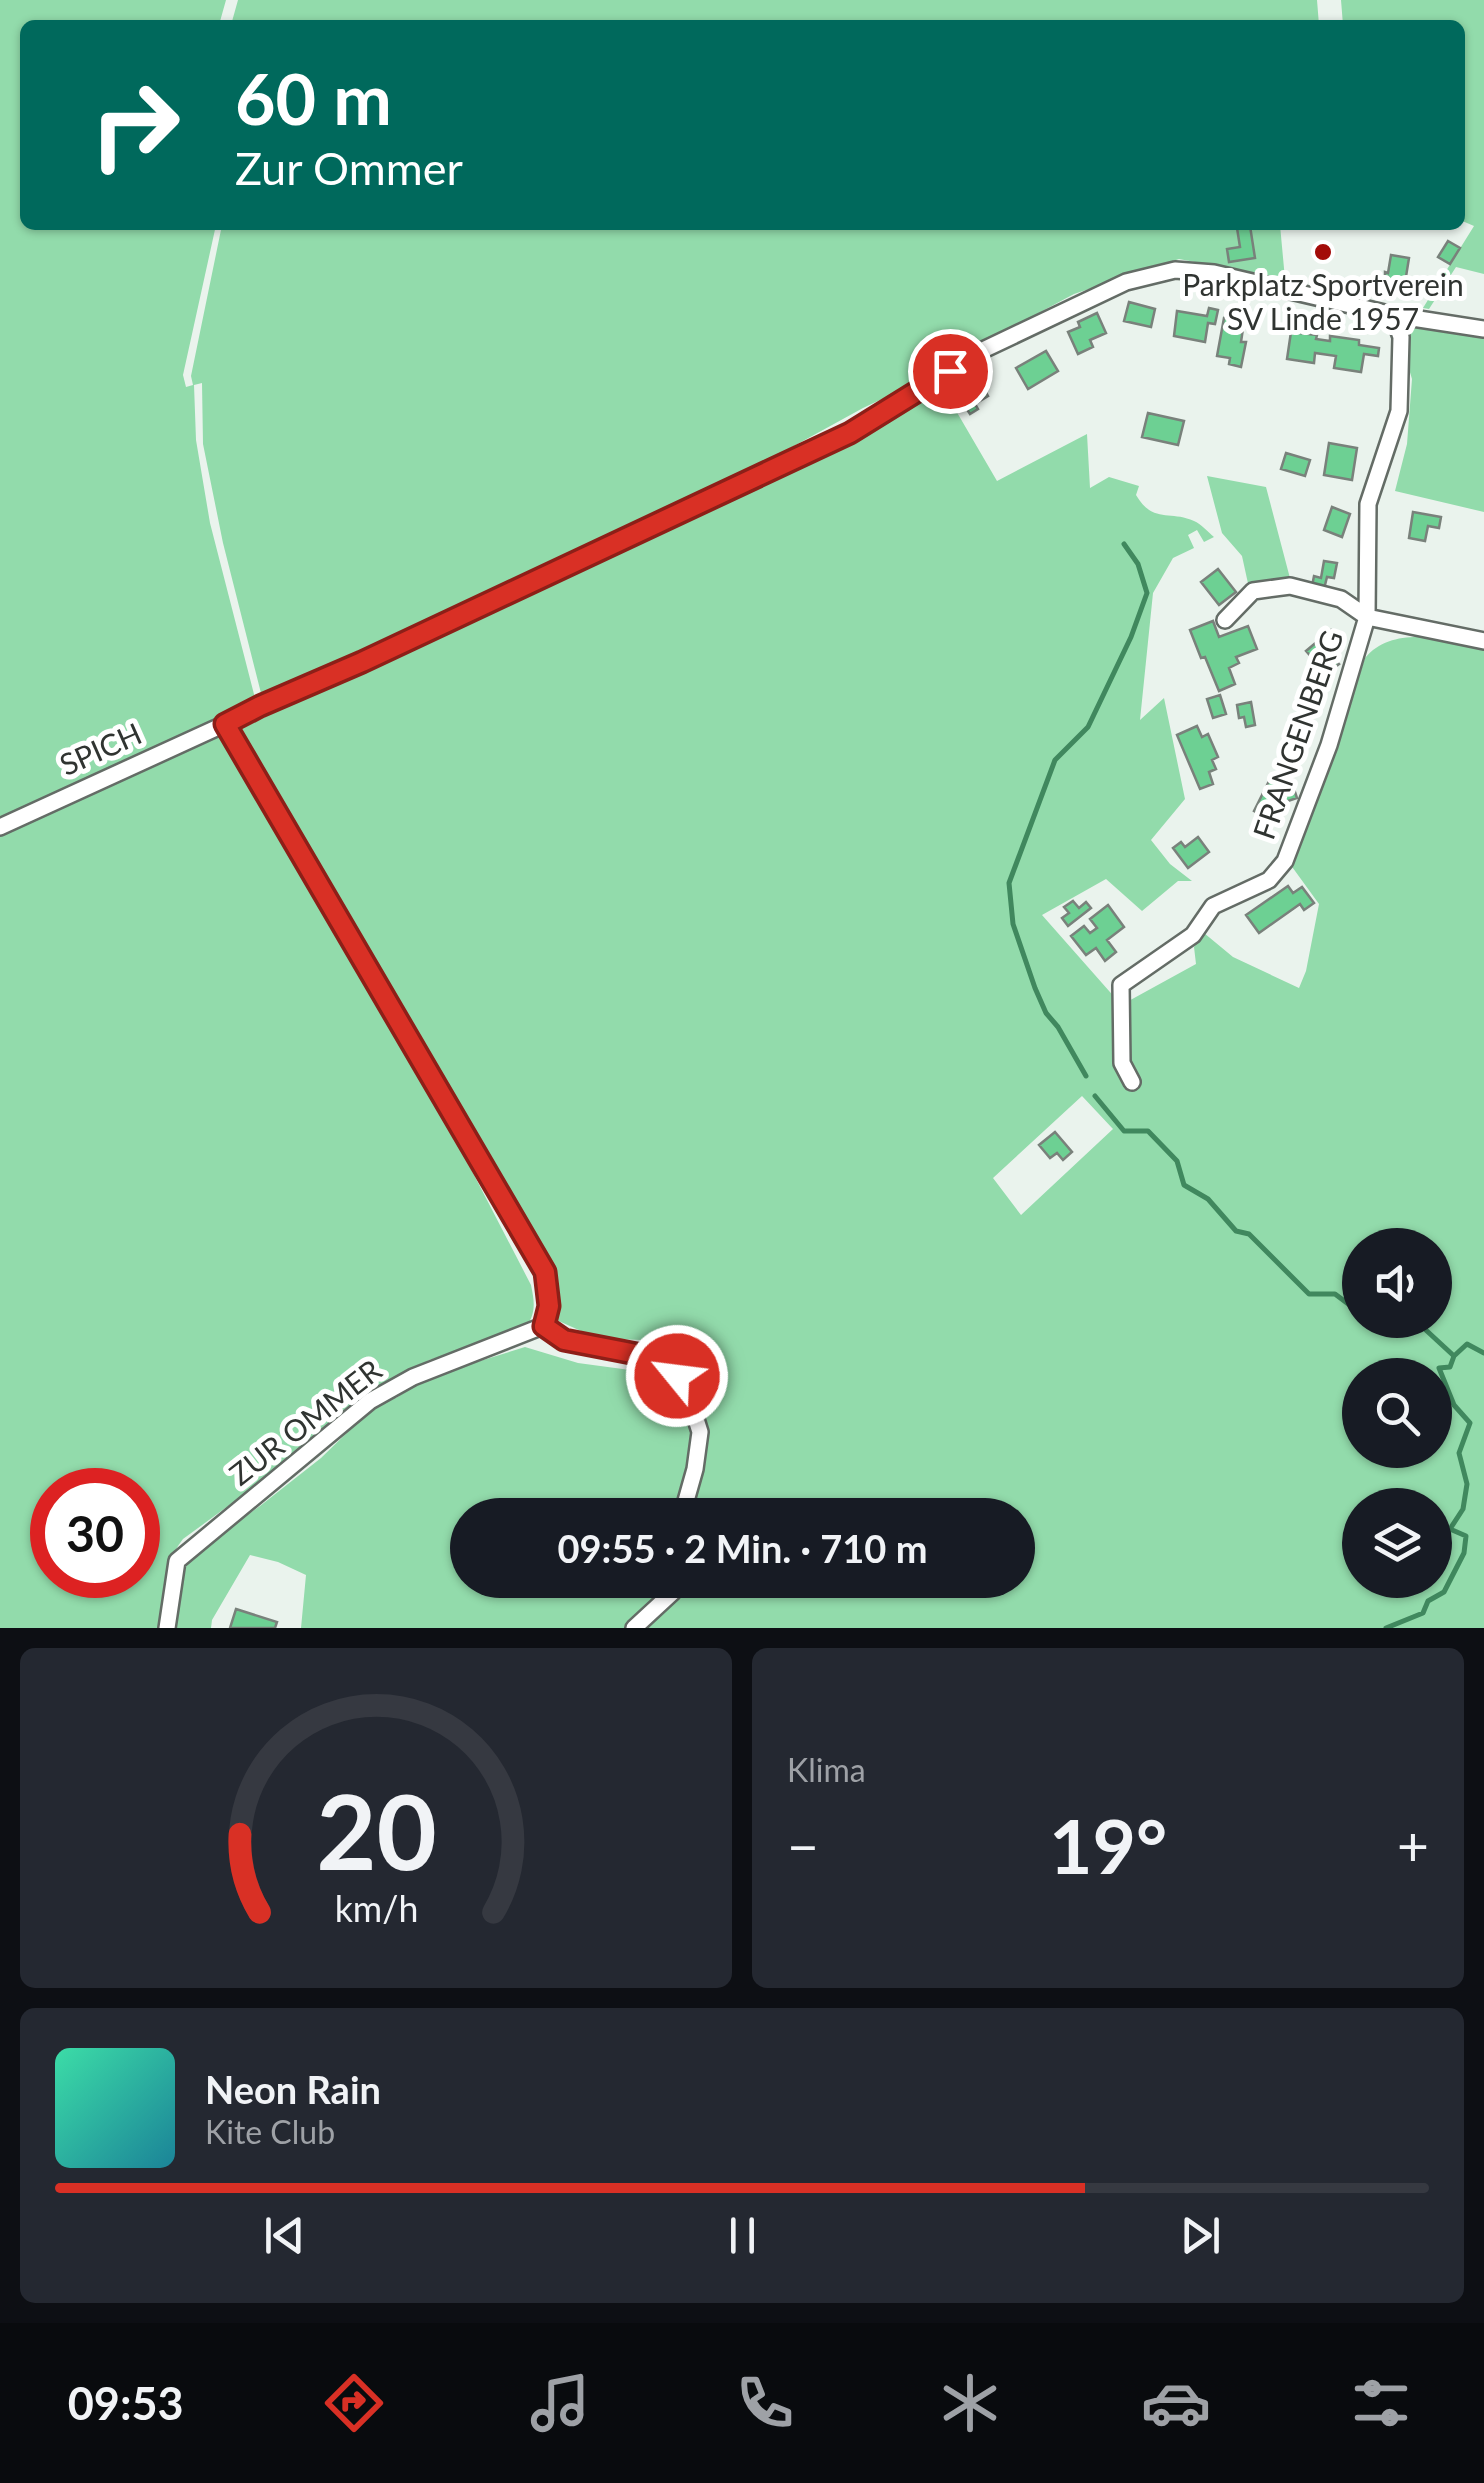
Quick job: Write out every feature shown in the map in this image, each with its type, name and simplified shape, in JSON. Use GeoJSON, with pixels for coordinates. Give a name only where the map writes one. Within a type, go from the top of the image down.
{"type":"FeatureCollection","features":[{"type":"Feature","properties":{"kind":"street","name":"SPICH"},"geometry":{"type":"LineString","coordinates":[[0,827],[850,433],[983,350],[1126,282],[1175,270],[1214,273],[1394,315]]}},
{"type":"Feature","properties":{"kind":"street"},"geometry":{"type":"LineString","coordinates":[[1394,315],[1484,330]]}},
{"type":"Feature","properties":{"kind":"street","name":"FRANGENBERG"},"geometry":{"type":"LineString","coordinates":[[1132,1082],[1122,1064],[1121,984],[1193,934],[1214,906],[1269,880],[1285,861],[1329,745],[1367,617],[1368,504],[1399,411],[1401,337],[1394,315]]}},
{"type":"Feature","properties":{"kind":"street","name":"FRANGENBERG"},"geometry":{"type":"LineString","coordinates":[[1225,620],[1253,592],[1290,586],[1341,599],[1367,617],[1484,641]]}},
{"type":"Feature","properties":{"kind":"street"},"geometry":{"type":"LineString","coordinates":[[225,724],[545,1272],[549,1306],[544,1326],[564,1340],[652,1357],[677,1376],[700,1432],[687,1498]]}},
{"type":"Feature","properties":{"kind":"street","name":"ZUR OMMER"},"geometry":{"type":"LineString","coordinates":[[167,1628],[177,1561],[370,1401],[413,1376],[544,1326]]}},
{"type":"Feature","properties":{"kind":"street"},"geometry":{"type":"LineString","coordinates":[[634,1628],[666,1598]]}},
{"type":"Feature","properties":{"kind":"green space"},"geometry":{"type":"Polygon","coordinates":[[[0,0],[226,0],[220,20],[20,20],[20,230],[215,230],[183,375],[186,387],[193,385],[191,376],[221,230],[1280,230],[1285,279],[1179,259],[1074,294],[975,347],[935,374],[863,408],[681,508],[264,705],[223,543],[203,444],[202,383],[194,385],[196,440],[210,523],[257,706],[0,822],[0,0]]]}},
{"type":"Feature","properties":{"kind":"green space"},"geometry":{"type":"Polygon","coordinates":[[[238,0],[1317,0],[1319,20],[232,20],[238,0]]]}},
{"type":"Feature","properties":{"kind":"green space"},"geometry":{"type":"Polygon","coordinates":[[[1341,0],[1484,0],[1484,274],[1456,267],[1429,309],[1423,308],[1474,226],[1465,222],[1465,20],[1343,20],[1341,0]]]}},
{"type":"Feature","properties":{"kind":"green space"},"geometry":{"type":"Polygon","coordinates":[[[1409,322],[1484,335],[1484,512],[1395,491],[1407,444],[1412,379],[1400,339],[1409,322]]]}},
{"type":"Feature","properties":{"kind":"green space"},"geometry":{"type":"Polygon","coordinates":[[[941,385],[997,481],[1087,434],[1090,488],[1109,477],[1139,486],[1136,495],[1149,510],[1194,521],[1214,537],[1204,542],[1197,530],[1188,535],[1194,548],[1173,558],[1153,593],[1140,720],[1164,698],[1185,799],[1151,840],[1170,864],[1192,881],[1178,881],[1142,911],[1106,879],[1042,915],[1117,1000],[1125,1003],[1196,964],[1194,947],[1204,933],[1233,957],[1299,988],[1319,904],[1290,864],[1330,767],[1365,658],[1377,647],[1405,638],[1437,638],[1484,646],[1484,1628],[301,1628],[306,1575],[250,1555],[211,1628],[177,1628],[176,1597],[189,1556],[321,1458],[358,1422],[364,1409],[391,1391],[396,1398],[428,1377],[525,1347],[578,1363],[630,1370],[674,1341],[590,1335],[552,1318],[547,1280],[428,1053],[237,724],[742,496],[870,420],[941,385]],[[1082,1096],[993,1178],[1021,1215],[1113,1129],[1082,1096]]]}},
{"type":"Feature","properties":{"kind":"green space"},"geometry":{"type":"Polygon","coordinates":[[[1207,476],[1266,487],[1291,582],[1249,588],[1242,556],[1222,533],[1207,476]]]}},
{"type":"Feature","properties":{"kind":"green space"},"geometry":{"type":"Polygon","coordinates":[[[226,729],[415,1061],[531,1285],[534,1309],[524,1330],[429,1360],[359,1400],[291,1460],[183,1539],[167,1570],[162,1628],[0,1628],[0,829],[226,729]]]}},
{"type":"Feature","properties":{"kind":"building"},"geometry":{"type":"Polygon","coordinates":[[[1237,230],[1251,230],[1255,258],[1229,262],[1227,249],[1240,247],[1237,230]]]}},
{"type":"Feature","properties":{"kind":"building"},"geometry":{"type":"Polygon","coordinates":[[[1448,241],[1460,248],[1450,264],[1438,257],[1448,241]]]}},
{"type":"Feature","properties":{"kind":"building"},"geometry":{"type":"Polygon","coordinates":[[[1391,255],[1409,258],[1404,289],[1386,286],[1385,272],[1388,273],[1391,255]]]}},
{"type":"Feature","properties":{"kind":"building"},"geometry":{"type":"Polygon","coordinates":[[[1129,302],[1155,309],[1151,327],[1124,321],[1129,302]]]}},
{"type":"Feature","properties":{"kind":"building"},"geometry":{"type":"Polygon","coordinates":[[[1209,308],[1218,310],[1215,324],[1208,323],[1205,342],[1174,336],[1177,311],[1207,316],[1209,308]]]}},
{"type":"Feature","properties":{"kind":"building"},"geometry":{"type":"Polygon","coordinates":[[[1097,313],[1106,333],[1090,340],[1093,347],[1078,354],[1068,332],[1097,313]]]}},
{"type":"Feature","properties":{"kind":"building"},"geometry":{"type":"Polygon","coordinates":[[[1224,318],[1244,322],[1241,342],[1246,342],[1241,367],[1229,364],[1230,358],[1217,356],[1224,318]]]}},
{"type":"Feature","properties":{"kind":"building"},"geometry":{"type":"Polygon","coordinates":[[[1291,332],[1330,341],[1330,336],[1359,340],[1359,345],[1379,348],[1378,356],[1364,354],[1361,372],[1334,368],[1336,356],[1315,353],[1314,363],[1287,359],[1291,332]]]}},
{"type":"Feature","properties":{"kind":"building"},"geometry":{"type":"Polygon","coordinates":[[[1046,351],[1058,371],[1028,389],[1016,368],[1046,351]]]}},
{"type":"Feature","properties":{"kind":"building"},"geometry":{"type":"Polygon","coordinates":[[[977,377],[988,396],[975,404],[978,409],[970,414],[963,403],[955,407],[948,394],[977,377]]]}},
{"type":"Feature","properties":{"kind":"building"},"geometry":{"type":"Polygon","coordinates":[[[1148,413],[1184,421],[1178,445],[1142,437],[1148,413]]]}},
{"type":"Feature","properties":{"kind":"building"},"geometry":{"type":"Polygon","coordinates":[[[1329,443],[1357,448],[1352,480],[1324,475],[1329,443]]]}},
{"type":"Feature","properties":{"kind":"building"},"geometry":{"type":"Polygon","coordinates":[[[1286,453],[1310,460],[1305,476],[1281,469],[1286,453]]]}},
{"type":"Feature","properties":{"kind":"building"},"geometry":{"type":"Polygon","coordinates":[[[1332,507],[1350,514],[1342,537],[1324,530],[1332,507]]]}},
{"type":"Feature","properties":{"kind":"building"},"geometry":{"type":"Polygon","coordinates":[[[1413,512],[1441,517],[1439,528],[1428,526],[1425,541],[1409,538],[1413,512]]]}},
{"type":"Feature","properties":{"kind":"building"},"geometry":{"type":"Polygon","coordinates":[[[1324,561],[1337,563],[1334,578],[1327,577],[1324,589],[1312,586],[1314,576],[1321,578],[1324,561]]]}},
{"type":"Feature","properties":{"kind":"building"},"geometry":{"type":"Polygon","coordinates":[[[1218,569],[1236,592],[1219,605],[1201,582],[1218,569]]]}},
{"type":"Feature","properties":{"kind":"building"},"geometry":{"type":"Polygon","coordinates":[[[1213,621],[1219,637],[1248,626],[1257,649],[1236,657],[1239,663],[1229,668],[1235,684],[1219,691],[1190,630],[1213,621]]]}},
{"type":"Feature","properties":{"kind":"building"},"geometry":{"type":"Polygon","coordinates":[[[1331,630],[1343,645],[1331,655],[1339,664],[1326,674],[1306,651],[1331,630]]]}},
{"type":"Feature","properties":{"kind":"building"},"geometry":{"type":"Polygon","coordinates":[[[1220,695],[1226,714],[1213,718],[1207,699],[1220,695]]]}},
{"type":"Feature","properties":{"kind":"building"},"geometry":{"type":"Polygon","coordinates":[[[1251,702],[1255,725],[1246,727],[1244,717],[1239,718],[1237,705],[1251,702]]]}},
{"type":"Feature","properties":{"kind":"building"},"geometry":{"type":"Polygon","coordinates":[[[1197,726],[1202,737],[1208,734],[1218,757],[1212,760],[1216,769],[1209,772],[1213,784],[1200,789],[1177,735],[1197,726]]]}},
{"type":"Feature","properties":{"kind":"building"},"geometry":{"type":"Polygon","coordinates":[[[1290,777],[1297,798],[1285,802],[1275,823],[1254,811],[1269,781],[1290,777]]]}},
{"type":"Feature","properties":{"kind":"building"},"geometry":{"type":"Polygon","coordinates":[[[1198,837],[1209,852],[1188,868],[1173,848],[1181,842],[1185,847],[1198,837]]]}},
{"type":"Feature","properties":{"kind":"building"},"geometry":{"type":"Polygon","coordinates":[[[1288,886],[1293,893],[1302,887],[1314,903],[1304,910],[1300,904],[1259,933],[1246,915],[1288,886]]]}},
{"type":"Feature","properties":{"kind":"building"},"geometry":{"type":"Polygon","coordinates":[[[1073,901],[1079,908],[1086,902],[1091,908],[1068,926],[1062,918],[1069,913],[1064,907],[1073,901]]]}},
{"type":"Feature","properties":{"kind":"building"},"geometry":{"type":"Polygon","coordinates":[[[1108,905],[1124,927],[1107,940],[1116,952],[1105,961],[1096,948],[1086,955],[1071,936],[1084,926],[1090,933],[1097,928],[1090,919],[1108,905]]]}},
{"type":"Feature","properties":{"kind":"building"},"geometry":{"type":"Polygon","coordinates":[[[1055,1132],[1072,1152],[1063,1160],[1057,1153],[1050,1158],[1039,1145],[1055,1132]]]}},
{"type":"Feature","properties":{"kind":"building"},"geometry":{"type":"Polygon","coordinates":[[[236,1609],[277,1622],[275,1628],[230,1628],[236,1609]]]}},
{"type":"Feature","properties":{"kind":"waterway"},"geometry":{"type":"LineString","coordinates":[[1086,1076],[1046,1013],[1035,988],[1013,924],[1009,883],[1055,760],[1088,727],[1131,637],[1147,593],[1138,564],[1124,544]]}},
{"type":"Feature","properties":{"kind":"waterway"},"geometry":{"type":"LineString","coordinates":[[1095,1096],[1124,1131],[1148,1131],[1177,1161],[1184,1185],[1208,1199],[1236,1231],[1249,1234],[1309,1294],[1335,1294],[1342,1299]]}},
{"type":"Feature","properties":{"kind":"waterway"},"geometry":{"type":"LineString","coordinates":[[1434,1338],[1454,1356]]}},
{"type":"Feature","properties":{"kind":"waterway"},"geometry":{"type":"LineString","coordinates":[[1386,1628],[1423,1613],[1428,1601],[1444,1592],[1464,1553],[1466,1536],[1450,1529],[1463,1509],[1467,1484],[1459,1453],[1470,1423],[1454,1405],[1439,1368],[1450,1367],[1454,1356],[1467,1344],[1484,1353]]}},
{"type":"Feature","properties":{"kind":"place","name":"Parkplatz Sportverein SV Linde 1957"},"geometry":{"type":"Point","coordinates":[1323,252]}},
{"type":"Feature","properties":{"kind":"route"},"geometry":{"type":"LineString","coordinates":[[677,1376],[652,1357],[564,1340],[544,1326],[549,1306],[545,1272],[225,724],[850,433],[950,371]]}}]}
